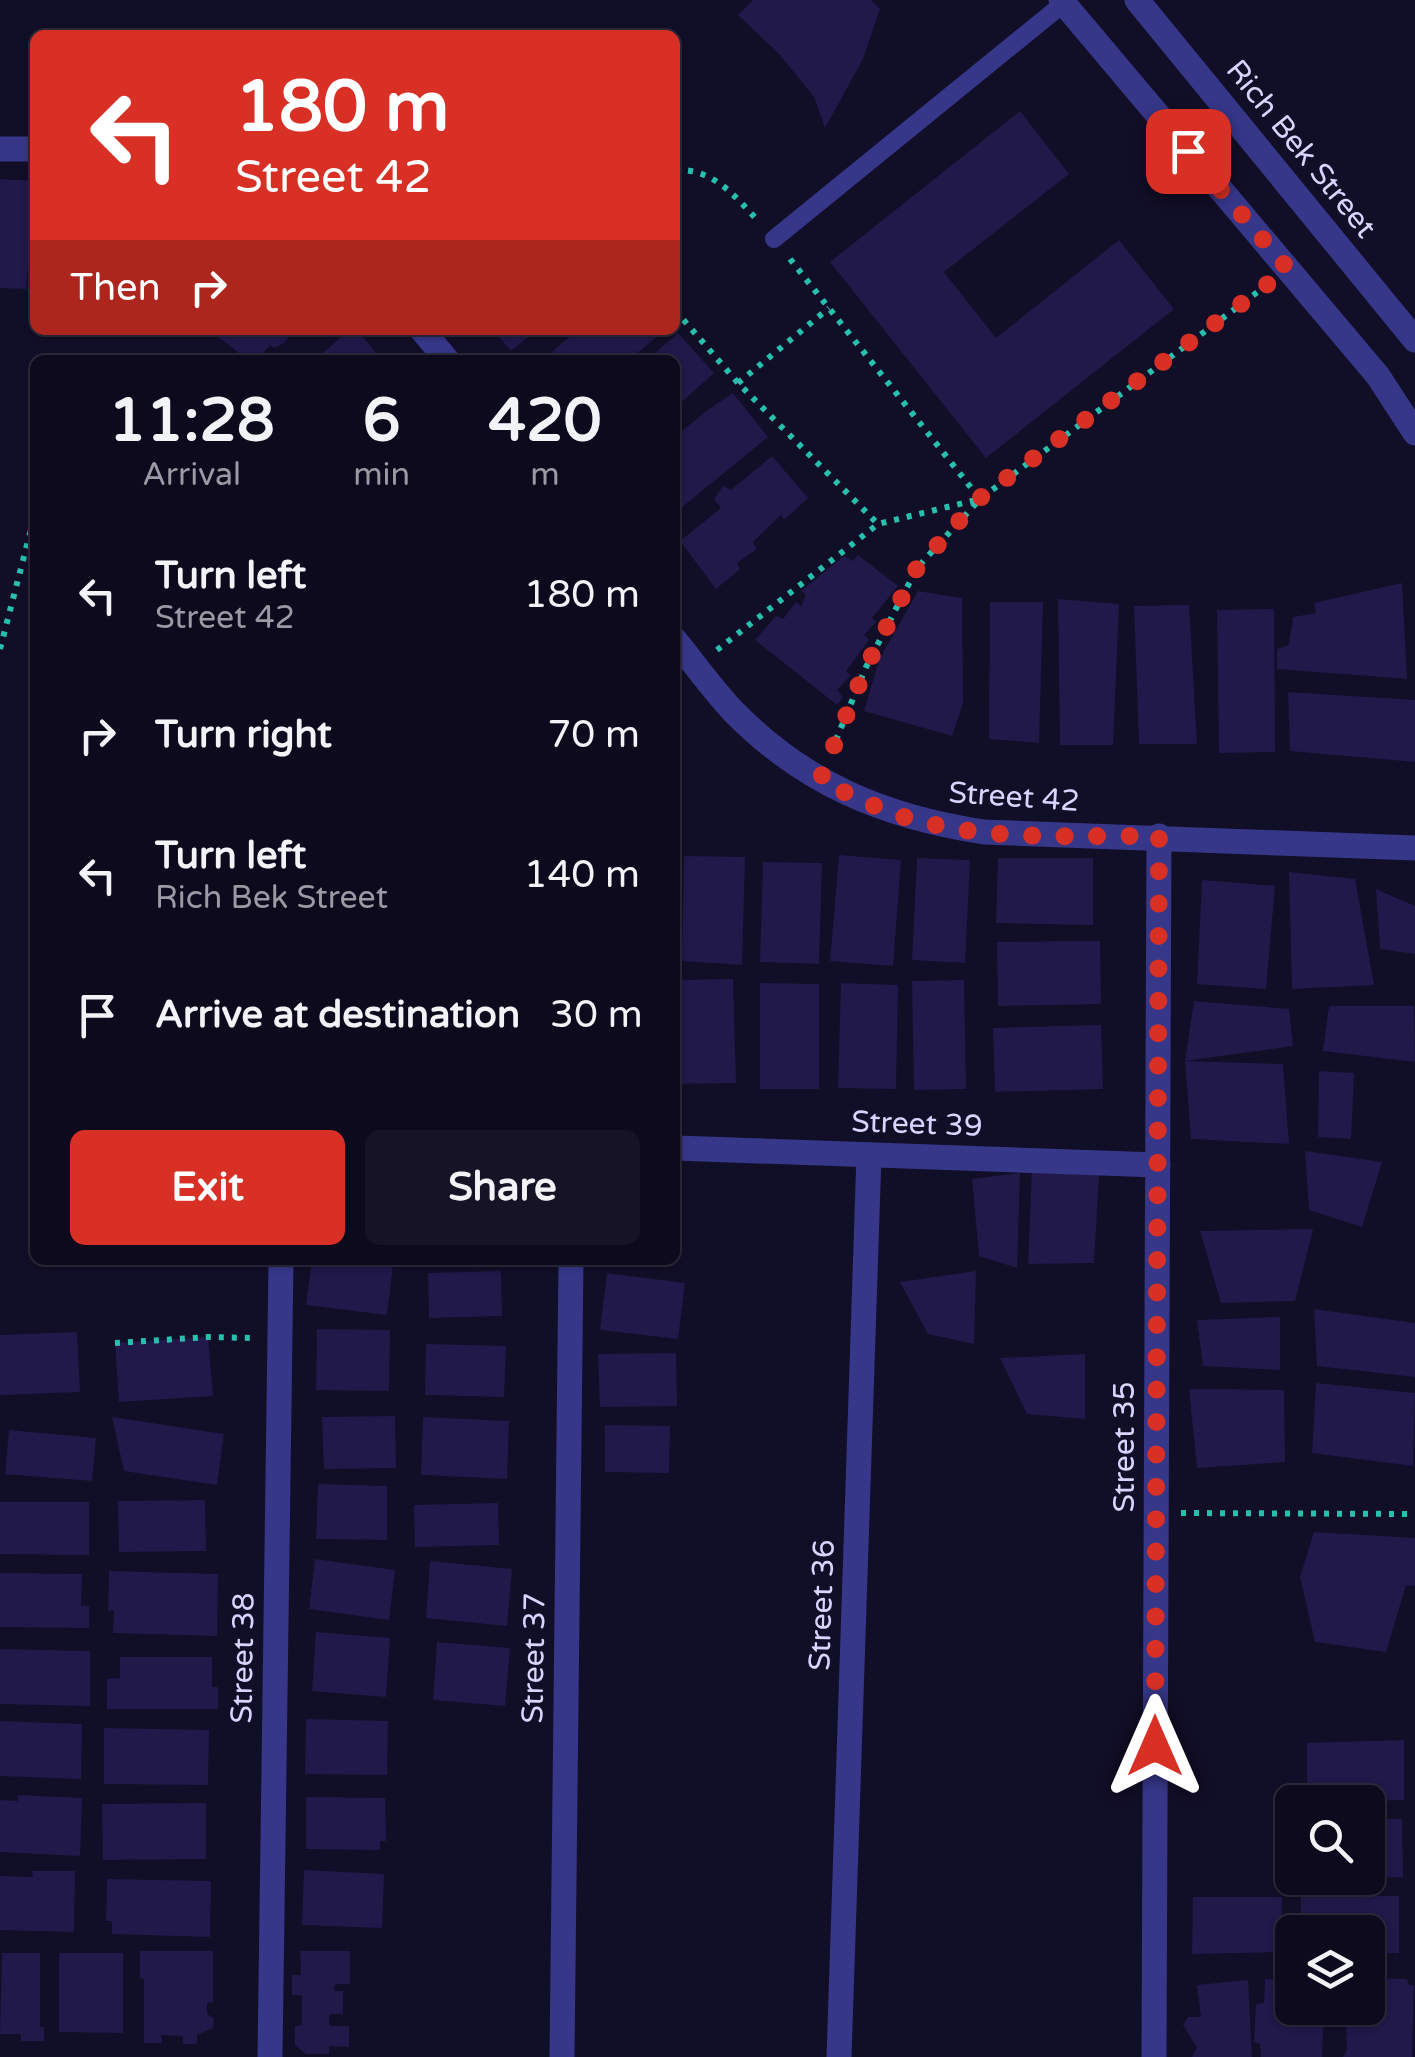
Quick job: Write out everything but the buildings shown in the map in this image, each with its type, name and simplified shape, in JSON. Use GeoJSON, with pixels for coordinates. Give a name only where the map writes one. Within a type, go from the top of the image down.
{"type":"FeatureCollection","features":[{"type":"Feature","properties":{"kind":"street","name":"Rich Bek Street"},"geometry":{"type":"LineString","coordinates":[[1137,0],[1415,340]]}},
{"type":"Feature","properties":{"kind":"street"},"geometry":{"type":"LineString","coordinates":[[1062,2],[1378,376],[1415,434]]}},
{"type":"Feature","properties":{"kind":"street"},"geometry":{"type":"LineString","coordinates":[[0,149],[30,149]]}},
{"type":"Feature","properties":{"kind":"street"},"geometry":{"type":"LineString","coordinates":[[426,335],[443,355]]}},
{"type":"Feature","properties":{"kind":"street","name":"Street 42"},"geometry":{"type":"LineString","coordinates":[[680,646],[732,710],[820,780],[872,806],[926,823],[984,832],[1415,848]]}},
{"type":"Feature","properties":{"kind":"street","name":"Street 35"},"geometry":{"type":"LineString","coordinates":[[1154,2057],[1159,836]]}},
{"type":"Feature","properties":{"kind":"street","name":"Street 39"},"geometry":{"type":"LineString","coordinates":[[680,1148],[1158,1164]]}},
{"type":"Feature","properties":{"kind":"street","name":"Street 36"},"geometry":{"type":"LineString","coordinates":[[840,2057],[869,1155]]}},
{"type":"Feature","properties":{"kind":"street","name":"Street 38"},"geometry":{"type":"LineString","coordinates":[[270,2057],[281,1265]]}},
{"type":"Feature","properties":{"kind":"street","name":"Street 37"},"geometry":{"type":"LineString","coordinates":[[562,2057],[571,1265]]}},
{"type":"Feature","properties":{"kind":"lane"},"geometry":{"type":"LineString","coordinates":[[774,239],[1062,2]]}},
{"type":"Feature","properties":{"kind":"path"},"geometry":{"type":"LineString","coordinates":[[680,170],[717,180],[774,239],[980,498]]}},
{"type":"Feature","properties":{"kind":"path"},"geometry":{"type":"LineString","coordinates":[[820,780],[866,667],[917,568],[980,498],[1288,269]]}},
{"type":"Feature","properties":{"kind":"path"},"geometry":{"type":"LineString","coordinates":[[738,383],[829,308]]}},
{"type":"Feature","properties":{"kind":"path"},"geometry":{"type":"LineString","coordinates":[[680,316],[738,383],[878,524]]}},
{"type":"Feature","properties":{"kind":"path"},"geometry":{"type":"LineString","coordinates":[[696,666],[878,524],[980,498]]}},
{"type":"Feature","properties":{"kind":"path"},"geometry":{"type":"LineString","coordinates":[[0,648],[30,533]]}},
{"type":"Feature","properties":{"kind":"path"},"geometry":{"type":"LineString","coordinates":[[114,1343],[208,1337],[280,1339]]}},
{"type":"Feature","properties":{"kind":"path"},"geometry":{"type":"LineString","coordinates":[[1156,1513],[1415,1514]]}},
{"type":"Feature","properties":{"kind":"route"},"geometry":{"type":"LineString","coordinates":[[1155,1746],[1159,836],[984,832],[926,823],[872,806],[820,780],[866,667],[917,568],[980,498],[1288,269],[1188,151]]}}]}
